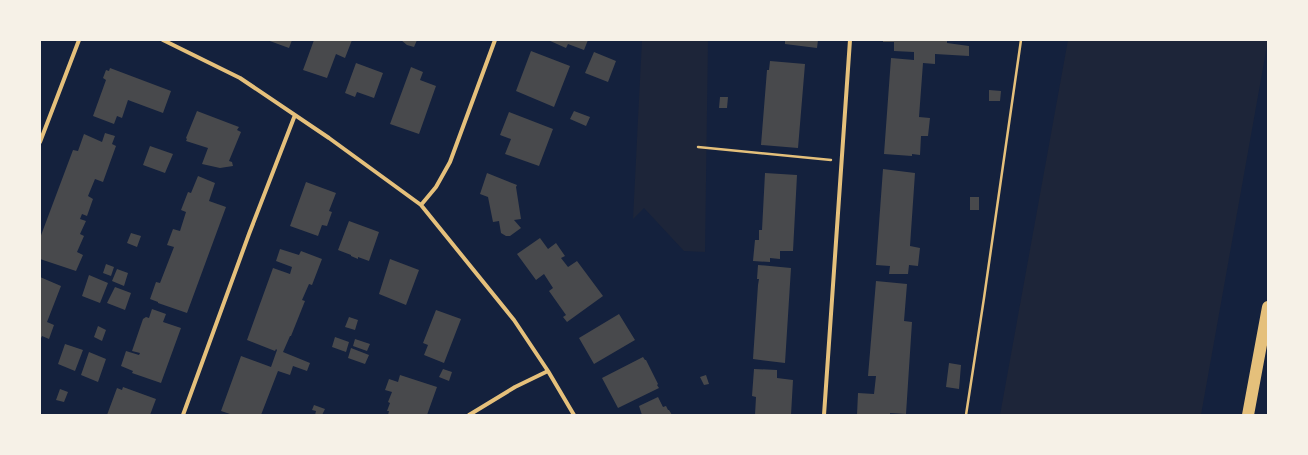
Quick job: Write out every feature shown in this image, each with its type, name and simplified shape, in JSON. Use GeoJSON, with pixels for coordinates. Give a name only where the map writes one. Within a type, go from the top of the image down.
{"type":"FeatureCollection","features":[{"type":"Feature","properties":{"kind":"highway"},"geometry":{"type":"LineString","coordinates":[[1248,415],[1268,307]]}},
{"type":"Feature","properties":{"kind":"street"},"geometry":{"type":"LineString","coordinates":[[40,142],[79,40]]}},
{"type":"Feature","properties":{"kind":"street"},"geometry":{"type":"LineString","coordinates":[[163,40],[240,78],[296,114],[422,205],[514,320],[548,371],[574,415]]}},
{"type":"Feature","properties":{"kind":"street"},"geometry":{"type":"LineString","coordinates":[[422,205],[436,187],[450,162],[495,40]]}},
{"type":"Feature","properties":{"kind":"street"},"geometry":{"type":"LineString","coordinates":[[824,415],[850,40]]}},
{"type":"Feature","properties":{"kind":"street"},"geometry":{"type":"LineString","coordinates":[[183,415],[249,234],[296,114]]}},
{"type":"Feature","properties":{"kind":"street"},"geometry":{"type":"LineString","coordinates":[[469,415],[515,387],[548,371]]}},
{"type":"Feature","properties":{"kind":"path"},"geometry":{"type":"LineString","coordinates":[[966,415],[1021,40]]}},
{"type":"Feature","properties":{"kind":"path"},"geometry":{"type":"LineString","coordinates":[[698,147],[841,161]]}},
{"type":"Feature","properties":{"kind":"shaded area"},"geometry":{"type":"Polygon","coordinates":[[[642,40],[708,40],[705,252],[684,251],[644,208],[633,219],[642,40]]]}},
{"type":"Feature","properties":{"kind":"shaded area"},"geometry":{"type":"Polygon","coordinates":[[[1068,40],[1268,40],[1201,415],[1000,415],[1068,40]]]}},
{"type":"Feature","properties":{"kind":"building"},"geometry":{"type":"Polygon","coordinates":[[[267,40],[292,40],[289,48],[267,40]]]}},
{"type":"Feature","properties":{"kind":"building"},"geometry":{"type":"Polygon","coordinates":[[[314,40],[352,40],[345,58],[336,54],[327,78],[303,70],[314,40]]]}},
{"type":"Feature","properties":{"kind":"building"},"geometry":{"type":"Polygon","coordinates":[[[401,40],[417,40],[414,47],[407,45],[401,40]]]}},
{"type":"Feature","properties":{"kind":"building"},"geometry":{"type":"Polygon","coordinates":[[[548,40],[588,40],[584,50],[568,44],[566,48],[548,40]]]}},
{"type":"Feature","properties":{"kind":"building"},"geometry":{"type":"Polygon","coordinates":[[[785,40],[818,40],[817,48],[785,44],[785,40]]]}},
{"type":"Feature","properties":{"kind":"building"},"geometry":{"type":"Polygon","coordinates":[[[883,40],[938,40],[947,41],[947,43],[969,46],[969,56],[935,54],[935,64],[923,63],[919,117],[930,118],[928,136],[921,136],[920,155],[912,154],[912,156],[884,154],[891,58],[914,60],[914,52],[894,51],[894,42],[883,42],[883,40]]]}},
{"type":"Feature","properties":{"kind":"building"},"geometry":{"type":"Polygon","coordinates":[[[531,51],[570,66],[554,107],[516,91],[531,51]]]}},
{"type":"Feature","properties":{"kind":"building"},"geometry":{"type":"Polygon","coordinates":[[[594,52],[616,61],[608,82],[585,73],[594,52]]]}},
{"type":"Feature","properties":{"kind":"building"},"geometry":{"type":"Polygon","coordinates":[[[770,61],[805,64],[798,148],[761,145],[767,70],[769,70],[770,61]]]}},
{"type":"Feature","properties":{"kind":"building"},"geometry":{"type":"Polygon","coordinates":[[[356,63],[383,73],[374,98],[357,92],[355,97],[345,93],[356,63]]]}},
{"type":"Feature","properties":{"kind":"building"},"geometry":{"type":"Polygon","coordinates":[[[411,67],[423,72],[420,80],[436,86],[419,134],[390,124],[411,67]]]}},
{"type":"Feature","properties":{"kind":"building"},"geometry":{"type":"Polygon","coordinates":[[[110,68],[171,91],[163,113],[128,100],[122,118],[117,116],[114,124],[93,116],[106,80],[103,78],[106,70],[109,71],[110,68]]]}},
{"type":"Feature","properties":{"kind":"building"},"geometry":{"type":"Polygon","coordinates":[[[989,90],[1001,91],[1000,101],[989,101],[989,90]]]}},
{"type":"Feature","properties":{"kind":"building"},"geometry":{"type":"Polygon","coordinates":[[[720,97],[728,97],[727,108],[719,108],[720,97]]]}},
{"type":"Feature","properties":{"kind":"building"},"geometry":{"type":"Polygon","coordinates":[[[197,111],[239,127],[237,130],[241,132],[229,161],[232,162],[233,166],[220,168],[202,164],[208,148],[186,141],[197,111]]]}},
{"type":"Feature","properties":{"kind":"building"},"geometry":{"type":"Polygon","coordinates":[[[574,111],[590,117],[586,126],[570,119],[574,111]]]}},
{"type":"Feature","properties":{"kind":"building"},"geometry":{"type":"Polygon","coordinates":[[[509,112],[553,129],[539,166],[505,154],[511,139],[500,135],[509,112]]]}},
{"type":"Feature","properties":{"kind":"building"},"geometry":{"type":"Polygon","coordinates":[[[105,133],[115,136],[112,144],[116,146],[103,182],[95,179],[88,196],[93,199],[87,216],[82,214],[80,219],[86,221],[80,234],[84,236],[77,252],[83,255],[76,271],[40,259],[40,238],[73,150],[78,151],[84,134],[102,142],[105,133]]]}},
{"type":"Feature","properties":{"kind":"building"},"geometry":{"type":"Polygon","coordinates":[[[150,146],[173,154],[165,173],[143,165],[150,146]]]}},
{"type":"Feature","properties":{"kind":"building"},"geometry":{"type":"Polygon","coordinates":[[[883,169],[915,173],[910,246],[920,248],[918,266],[909,265],[908,274],[889,274],[890,266],[876,265],[883,169]]]}},
{"type":"Feature","properties":{"kind":"building"},"geometry":{"type":"Polygon","coordinates":[[[487,173],[517,185],[516,187],[521,219],[514,220],[521,228],[510,236],[506,236],[501,233],[499,221],[493,222],[488,197],[480,194],[487,173]]]}},
{"type":"Feature","properties":{"kind":"building"},"geometry":{"type":"Polygon","coordinates":[[[765,173],[797,175],[793,251],[780,251],[780,259],[770,258],[770,262],[753,261],[755,240],[759,240],[759,230],[762,230],[765,173]]]}},
{"type":"Feature","properties":{"kind":"building"},"geometry":{"type":"Polygon","coordinates":[[[198,176],[215,183],[209,201],[226,207],[187,313],[150,299],[156,282],[160,283],[174,247],[167,245],[173,229],[180,231],[186,212],[181,210],[188,192],[191,193],[198,176]]]}},
{"type":"Feature","properties":{"kind":"building"},"geometry":{"type":"Polygon","coordinates":[[[306,182],[336,193],[329,211],[332,212],[327,226],[322,225],[318,236],[290,226],[306,182]]]}},
{"type":"Feature","properties":{"kind":"building"},"geometry":{"type":"Polygon","coordinates":[[[970,197],[979,197],[979,210],[970,210],[970,197]]]}},
{"type":"Feature","properties":{"kind":"building"},"geometry":{"type":"Polygon","coordinates":[[[349,221],[379,232],[369,261],[358,257],[358,259],[338,250],[349,221]]]}},
{"type":"Feature","properties":{"kind":"building"},"geometry":{"type":"Polygon","coordinates":[[[131,233],[141,236],[137,247],[127,243],[131,233]]]}},
{"type":"Feature","properties":{"kind":"building"},"geometry":{"type":"Polygon","coordinates":[[[540,238],[548,249],[556,243],[565,256],[561,258],[568,267],[577,261],[603,296],[567,322],[563,317],[566,315],[549,291],[553,288],[544,274],[536,280],[517,254],[540,238]]]}},
{"type":"Feature","properties":{"kind":"building"},"geometry":{"type":"Polygon","coordinates":[[[280,249],[299,255],[301,251],[322,259],[312,285],[309,284],[302,300],[305,301],[283,352],[310,363],[307,371],[293,366],[290,375],[278,371],[261,415],[233,415],[221,411],[241,356],[271,367],[277,350],[276,349],[275,351],[247,340],[273,268],[290,274],[292,267],[276,261],[280,249]]]}},
{"type":"Feature","properties":{"kind":"building"},"geometry":{"type":"Polygon","coordinates":[[[390,259],[419,270],[406,305],[379,294],[390,259]]]}},
{"type":"Feature","properties":{"kind":"building"},"geometry":{"type":"Polygon","coordinates":[[[106,264],[114,267],[111,276],[103,273],[106,264]]]}},
{"type":"Feature","properties":{"kind":"building"},"geometry":{"type":"Polygon","coordinates":[[[758,265],[791,268],[785,363],[753,359],[759,279],[757,279],[758,265]]]}},
{"type":"Feature","properties":{"kind":"building"},"geometry":{"type":"Polygon","coordinates":[[[117,269],[128,273],[124,286],[112,281],[117,269]]]}},
{"type":"Feature","properties":{"kind":"building"},"geometry":{"type":"Polygon","coordinates":[[[89,275],[108,283],[100,303],[82,296],[89,275]]]}},
{"type":"Feature","properties":{"kind":"building"},"geometry":{"type":"Polygon","coordinates":[[[40,277],[61,286],[47,322],[54,325],[49,339],[42,336],[40,340],[40,277]]]}},
{"type":"Feature","properties":{"kind":"building"},"geometry":{"type":"Polygon","coordinates":[[[876,281],[907,284],[904,321],[912,322],[906,414],[890,413],[890,415],[857,415],[858,393],[874,394],[876,376],[868,376],[876,281]]]}},
{"type":"Feature","properties":{"kind":"building"},"geometry":{"type":"Polygon","coordinates":[[[115,287],[131,293],[125,310],[107,303],[115,287]]]}},
{"type":"Feature","properties":{"kind":"building"},"geometry":{"type":"Polygon","coordinates":[[[152,309],[166,314],[163,322],[181,328],[161,383],[132,373],[133,371],[121,366],[126,351],[139,355],[140,353],[132,351],[143,319],[146,317],[149,318],[152,309]]]}},
{"type":"Feature","properties":{"kind":"building"},"geometry":{"type":"Polygon","coordinates":[[[436,310],[461,319],[444,363],[424,355],[428,345],[423,343],[436,310]]]}},
{"type":"Feature","properties":{"kind":"building"},"geometry":{"type":"Polygon","coordinates":[[[619,314],[635,340],[594,364],[579,338],[619,314]]]}},
{"type":"Feature","properties":{"kind":"building"},"geometry":{"type":"Polygon","coordinates":[[[349,317],[358,320],[355,330],[345,327],[349,317]]]}},
{"type":"Feature","properties":{"kind":"building"},"geometry":{"type":"Polygon","coordinates":[[[98,326],[106,330],[102,341],[94,337],[98,326]]]}},
{"type":"Feature","properties":{"kind":"building"},"geometry":{"type":"Polygon","coordinates":[[[335,337],[349,342],[346,352],[332,347],[335,337]]]}},
{"type":"Feature","properties":{"kind":"building"},"geometry":{"type":"Polygon","coordinates":[[[355,339],[370,344],[367,351],[353,346],[355,339]]]}},
{"type":"Feature","properties":{"kind":"building"},"geometry":{"type":"Polygon","coordinates":[[[65,344],[83,350],[75,371],[58,364],[65,344]]]}},
{"type":"Feature","properties":{"kind":"building"},"geometry":{"type":"Polygon","coordinates":[[[351,348],[369,355],[365,364],[348,358],[351,348]]]}},
{"type":"Feature","properties":{"kind":"building"},"geometry":{"type":"Polygon","coordinates":[[[89,352],[106,359],[98,382],[81,375],[89,352]]]}},
{"type":"Feature","properties":{"kind":"building"},"geometry":{"type":"Polygon","coordinates":[[[643,357],[646,360],[659,388],[618,408],[602,378],[643,357]]]}},
{"type":"Feature","properties":{"kind":"building"},"geometry":{"type":"Polygon","coordinates":[[[949,363],[961,365],[959,389],[946,387],[949,363]]]}},
{"type":"Feature","properties":{"kind":"building"},"geometry":{"type":"Polygon","coordinates":[[[443,369],[452,372],[449,381],[439,377],[443,369]]]}},
{"type":"Feature","properties":{"kind":"building"},"geometry":{"type":"Polygon","coordinates":[[[754,369],[777,370],[777,378],[793,380],[791,415],[755,415],[756,397],[752,396],[754,369]]]}},
{"type":"Feature","properties":{"kind":"building"},"geometry":{"type":"Polygon","coordinates":[[[400,375],[437,387],[427,415],[388,415],[389,411],[387,411],[390,403],[388,402],[392,392],[385,390],[389,379],[398,382],[400,375]]]}},
{"type":"Feature","properties":{"kind":"building"},"geometry":{"type":"Polygon","coordinates":[[[706,375],[709,384],[704,385],[700,377],[706,375]]]}},
{"type":"Feature","properties":{"kind":"building"},"geometry":{"type":"Polygon","coordinates":[[[123,387],[156,399],[150,415],[107,415],[117,388],[122,390],[123,387]]]}},
{"type":"Feature","properties":{"kind":"building"},"geometry":{"type":"Polygon","coordinates":[[[60,389],[68,392],[64,402],[56,400],[60,389]]]}},
{"type":"Feature","properties":{"kind":"building"},"geometry":{"type":"Polygon","coordinates":[[[658,397],[663,407],[666,406],[672,415],[642,415],[639,406],[658,397]]]}},
{"type":"Feature","properties":{"kind":"building"},"geometry":{"type":"Polygon","coordinates":[[[314,405],[325,409],[322,415],[315,415],[316,411],[312,410],[314,405]]]}}]}
